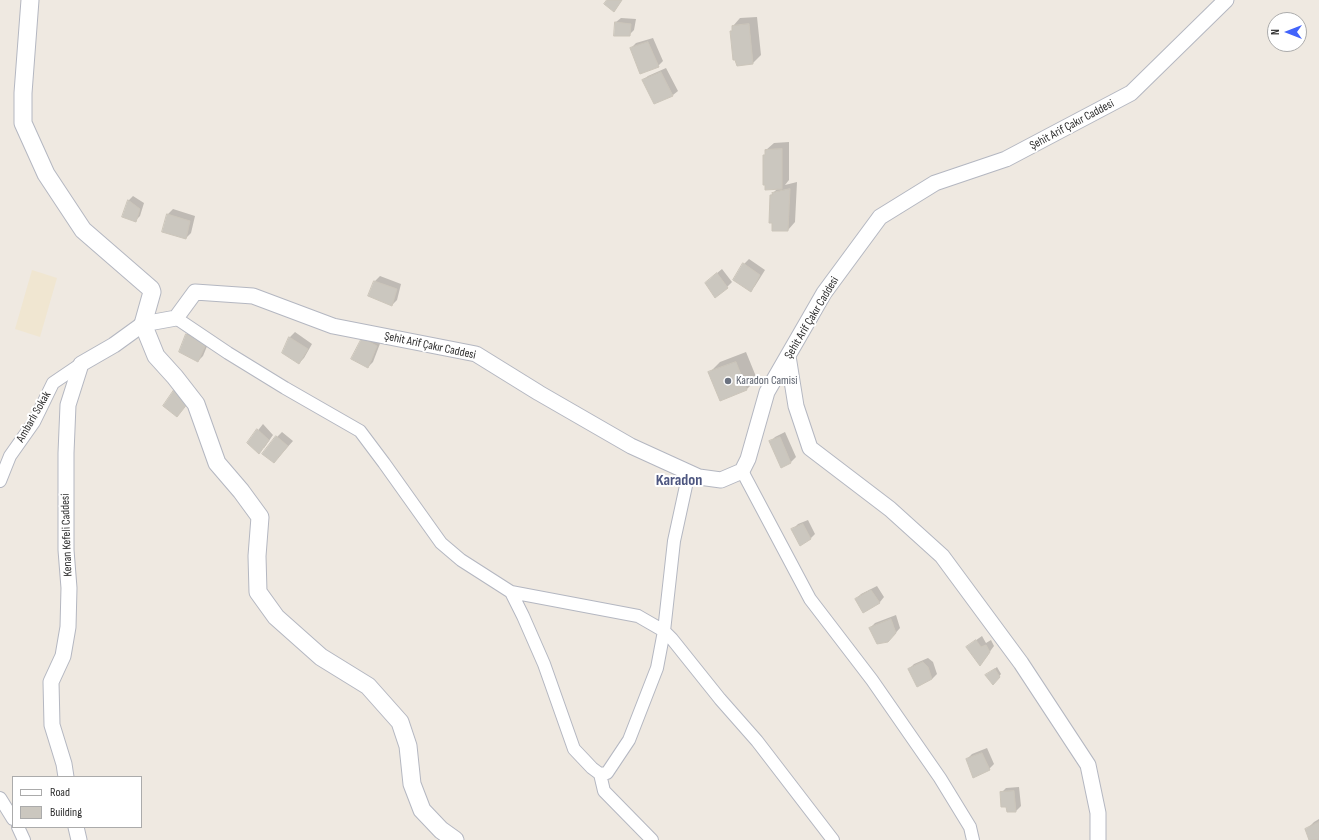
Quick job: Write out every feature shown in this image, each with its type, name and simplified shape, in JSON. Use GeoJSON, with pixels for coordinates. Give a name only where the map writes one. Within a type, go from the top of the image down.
{"type":"FeatureCollection","features":[{"type":"Feature","properties":{"kind":"main road"},"geometry":{"type":"LineString","coordinates":[[30,0],[23,93],[23,123],[46,174],[83,230],[151,289],[152,292],[143,324],[156,356],[196,404],[217,462],[241,490],[260,517],[257,556],[258,592],[276,617],[321,657],[368,686],[400,722],[408,746],[412,784],[422,810],[440,830],[455,840]]}},
{"type":"Feature","properties":{"kind":"street","name":"Şehit Arif Çakır Caddesi"},"geometry":{"type":"LineString","coordinates":[[176,318],[196,292],[253,296],[333,326],[476,354],[539,393],[631,446],[699,477],[721,480],[742,471],[748,459],[768,392],[824,293],[880,217],[935,183],[1006,159],[1131,93],[1226,0]]}},
{"type":"Feature","properties":{"kind":"street"},"geometry":{"type":"LineString","coordinates":[[81,364],[114,345],[143,324],[176,318],[228,353],[360,431],[441,544],[461,560],[511,592],[638,616],[664,631],[677,645],[720,700],[757,741],[833,840]]}},
{"type":"Feature","properties":{"kind":"street"},"geometry":{"type":"LineString","coordinates":[[788,356],[796,406],[810,448],[890,508],[942,556],[1021,663],[1088,765],[1098,813],[1098,840]]}},
{"type":"Feature","properties":{"kind":"street","name":"Ambarlı Sokak"},"geometry":{"type":"LineString","coordinates":[[0,481],[10,456],[34,422],[53,384],[81,364]]}},
{"type":"Feature","properties":{"kind":"street","name":"Kenan Kefeli Caddesi"},"geometry":{"type":"LineString","coordinates":[[66,776],[64,764],[52,725],[51,682],[62,656],[68,627],[69,588],[66,550],[66,453],[68,405],[81,364]]}},
{"type":"Feature","properties":{"kind":"street"},"geometry":{"type":"LineString","coordinates":[[742,471],[810,599],[872,680],[940,778],[970,827],[972,839]]}},
{"type":"Feature","properties":{"kind":"street"},"geometry":{"type":"LineString","coordinates":[[600,774],[607,773],[629,740],[657,668],[664,631],[674,541],[689,472]]}},
{"type":"Feature","properties":{"kind":"street"},"geometry":{"type":"LineString","coordinates":[[511,592],[544,664],[574,748],[592,768],[600,774],[604,791],[652,840]]}},
{"type":"Feature","properties":{"kind":"street"},"geometry":{"type":"LineString","coordinates":[[0,798],[12,817]]}},
{"type":"Feature","properties":{"kind":"street"},"geometry":{"type":"LineString","coordinates":[[18,828],[24,840]]}},
{"type":"Feature","properties":{"kind":"street"},"geometry":{"type":"LineString","coordinates":[[76,828],[80,840]]}},
{"type":"Feature","properties":{"kind":"shaded area"},"geometry":{"type":"Polygon","coordinates":[[[32,270],[57,278],[40,337],[15,329],[32,270]]]}},
{"type":"Feature","properties":{"kind":"building"},"geometry":{"type":"Polygon","coordinates":[[[607,0],[622,0],[614,12],[604,4],[607,0]]]}},
{"type":"Feature","properties":{"kind":"building"},"geometry":{"type":"Polygon","coordinates":[[[615,22],[631,24],[630,36],[614,36],[615,22]]]}},
{"type":"Feature","properties":{"kind":"building"},"geometry":{"type":"Polygon","coordinates":[[[749,24],[753,64],[737,66],[735,60],[733,60],[730,31],[732,31],[732,26],[749,24]]]}},
{"type":"Feature","properties":{"kind":"building"},"geometry":{"type":"Polygon","coordinates":[[[648,42],[659,67],[640,74],[630,48],[648,42]]]}},
{"type":"Feature","properties":{"kind":"building"},"geometry":{"type":"Polygon","coordinates":[[[661,72],[673,96],[654,104],[642,80],[661,72]]]}},
{"type":"Feature","properties":{"kind":"building"},"geometry":{"type":"Polygon","coordinates":[[[782,149],[782,189],[765,190],[765,185],[763,185],[763,155],[765,155],[765,150],[782,149]]]}},
{"type":"Feature","properties":{"kind":"building"},"geometry":{"type":"Polygon","coordinates":[[[790,189],[788,231],[772,231],[772,223],[769,223],[770,195],[773,195],[772,193],[790,189]]]}},
{"type":"Feature","properties":{"kind":"building"},"geometry":{"type":"Polygon","coordinates":[[[128,200],[140,209],[136,222],[122,217],[128,200]]]}},
{"type":"Feature","properties":{"kind":"building"},"geometry":{"type":"Polygon","coordinates":[[[167,214],[190,221],[186,239],[162,232],[167,214]]]}},
{"type":"Feature","properties":{"kind":"building"},"geometry":{"type":"Polygon","coordinates":[[[743,263],[760,275],[751,292],[733,280],[743,263]]]}},
{"type":"Feature","properties":{"kind":"building"},"geometry":{"type":"Polygon","coordinates":[[[717,273],[728,288],[715,298],[705,283],[717,273]]]}},
{"type":"Feature","properties":{"kind":"building"},"geometry":{"type":"Polygon","coordinates":[[[374,281],[397,289],[392,306],[368,296],[374,281]]]}},
{"type":"Feature","properties":{"kind":"building"},"geometry":{"type":"Polygon","coordinates":[[[186,334],[206,344],[198,362],[179,352],[186,334]]]}},
{"type":"Feature","properties":{"kind":"building"},"geometry":{"type":"Polygon","coordinates":[[[289,337],[308,349],[299,364],[282,353],[289,337]]]}},
{"type":"Feature","properties":{"kind":"building"},"geometry":{"type":"Polygon","coordinates":[[[362,338],[377,346],[368,368],[351,359],[362,338]]]}},
{"type":"Feature","properties":{"kind":"building","name":"Karadon Camisi"},"geometry":{"type":"Polygon","coordinates":[[[736,362],[747,390],[720,401],[708,372],[736,362]]]}},
{"type":"Feature","properties":{"kind":"building"},"geometry":{"type":"Polygon","coordinates":[[[174,390],[188,403],[177,417],[163,406],[174,390]]]}},
{"type":"Feature","properties":{"kind":"building"},"geometry":{"type":"Polygon","coordinates":[[[257,429],[269,440],[259,454],[247,443],[257,429]]]}},
{"type":"Feature","properties":{"kind":"building"},"geometry":{"type":"Polygon","coordinates":[[[276,436],[288,446],[274,463],[262,454],[276,436]]]}},
{"type":"Feature","properties":{"kind":"building"},"geometry":{"type":"Polygon","coordinates":[[[780,437],[791,463],[781,468],[769,441],[780,437]]]}},
{"type":"Feature","properties":{"kind":"building"},"geometry":{"type":"Polygon","coordinates":[[[803,524],[811,539],[800,546],[791,529],[803,524]]]}},
{"type":"Feature","properties":{"kind":"building"},"geometry":{"type":"Polygon","coordinates":[[[871,590],[880,603],[863,613],[855,599],[871,590]]]}},
{"type":"Feature","properties":{"kind":"building"},"geometry":{"type":"Polygon","coordinates":[[[891,619],[896,633],[888,642],[877,644],[869,628],[891,619]]]}},
{"type":"Feature","properties":{"kind":"building"},"geometry":{"type":"Polygon","coordinates":[[[976,640],[981,647],[986,645],[990,652],[980,666],[966,647],[976,640]]]}},
{"type":"Feature","properties":{"kind":"building"},"geometry":{"type":"Polygon","coordinates":[[[923,662],[928,667],[932,679],[917,687],[908,669],[923,662]]]}},
{"type":"Feature","properties":{"kind":"building"},"geometry":{"type":"Polygon","coordinates":[[[995,669],[1000,677],[993,685],[985,675],[995,669]]]}},
{"type":"Feature","properties":{"kind":"building"},"geometry":{"type":"Polygon","coordinates":[[[982,753],[990,770],[973,778],[966,759],[982,753]]]}},
{"type":"Feature","properties":{"kind":"building"},"geometry":{"type":"Polygon","coordinates":[[[1014,791],[1016,812],[1007,812],[1006,807],[1001,807],[1000,792],[1014,791]]]}},
{"type":"Feature","properties":{"kind":"building"},"geometry":{"type":"Polygon","coordinates":[[[1319,822],[1319,840],[1309,840],[1305,829],[1319,822]]]}},
{"type":"Feature","properties":{"kind":"place","name":"Karadon Camisi"},"geometry":{"type":"Point","coordinates":[728,381]}},
{"type":"Feature","properties":{"kind":"district","name":"Karadon"},"geometry":{"type":"Point","coordinates":[679,481]}}]}
